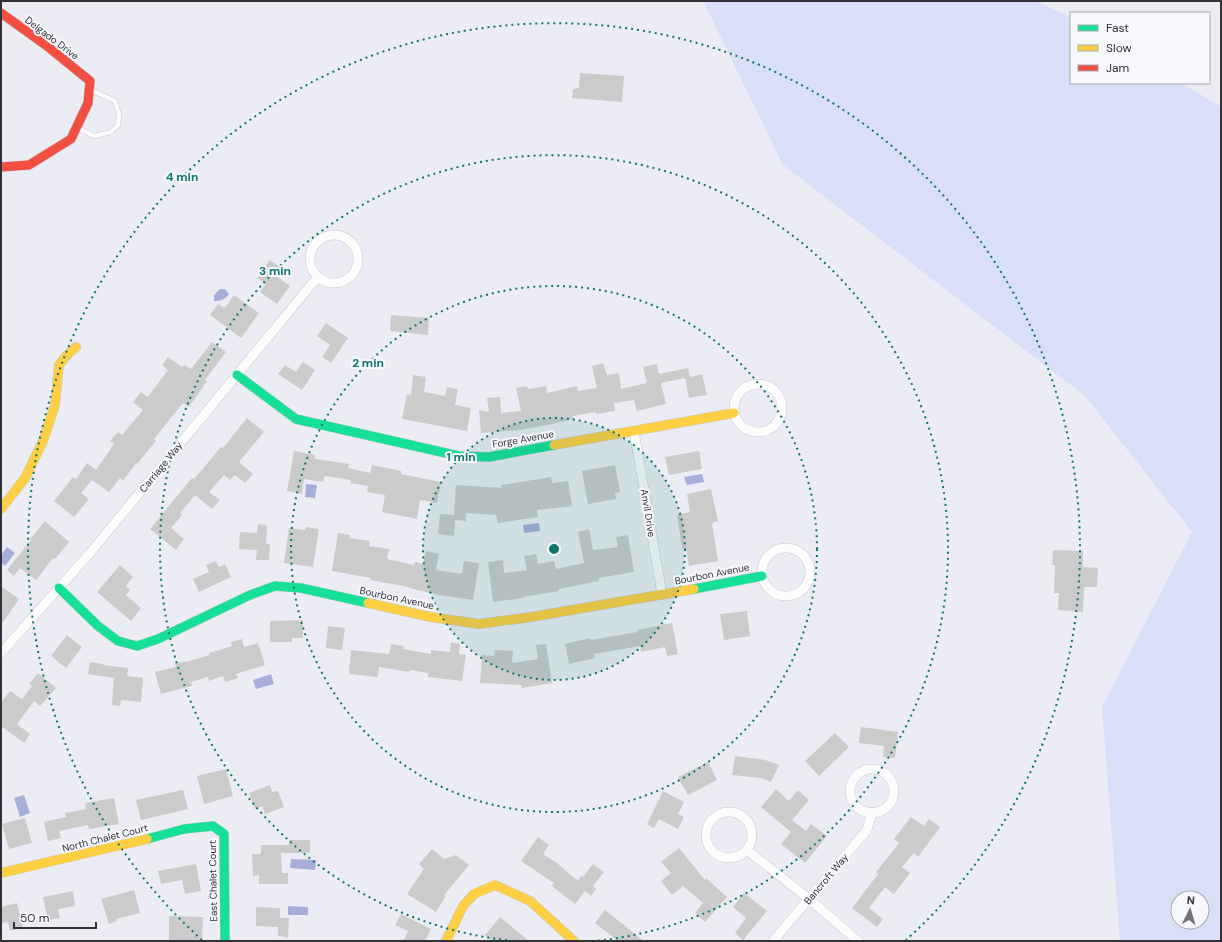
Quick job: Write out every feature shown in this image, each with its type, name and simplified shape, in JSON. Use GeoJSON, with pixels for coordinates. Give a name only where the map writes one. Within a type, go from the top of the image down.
{"type":"FeatureCollection","features":[{"type":"Feature","properties":{"kind":"street","name":"Delgado Drive"},"geometry":{"type":"LineString","coordinates":[[1,13],[47,46],[89,85]]}},
{"type":"Feature","properties":{"kind":"street"},"geometry":{"type":"LineString","coordinates":[[1,167],[29,165],[71,139],[88,103],[89,85]]}},
{"type":"Feature","properties":{"kind":"street"},"geometry":{"type":"LineString","coordinates":[[331,235],[340,236],[349,240],[355,248],[358,257],[357,266],[352,274],[345,280],[336,283],[327,282],[318,278],[312,270],[309,262],[310,252],[315,244],[322,238],[331,235]]}},
{"type":"Feature","properties":{"kind":"street","name":"Carriage Way"},"geometry":{"type":"LineString","coordinates":[[1,653],[90,553],[318,278]]}},
{"type":"Feature","properties":{"kind":"street"},"geometry":{"type":"LineString","coordinates":[[1,509],[25,478],[43,441],[55,405],[59,365],[76,347]]}},
{"type":"Feature","properties":{"kind":"street","name":"Forge Avenue"},"geometry":{"type":"LineString","coordinates":[[237,375],[296,419],[459,456],[489,457],[734,413]]}},
{"type":"Feature","properties":{"kind":"street"},"geometry":{"type":"LineString","coordinates":[[753,384],[762,384],[772,387],[778,394],[782,403],[782,412],[779,421],[772,428],[763,432],[753,432],[744,428],[737,422],[734,413],[733,403],[737,394],[744,388],[753,384]]}},
{"type":"Feature","properties":{"kind":"street","name":"Anvil Drive"},"geometry":{"type":"LineString","coordinates":[[634,431],[662,594]]}},
{"type":"Feature","properties":{"kind":"street","name":"Bourbon Avenue"},"geometry":{"type":"LineString","coordinates":[[782,548],[800,552],[810,568],[806,586],[790,596],[772,592],[765,585],[762,576],[762,566],[766,558],[773,552],[782,548]]}},
{"type":"Feature","properties":{"kind":"street","name":"Bourbon Avenue"},"geometry":{"type":"LineString","coordinates":[[59,588],[98,626],[118,641],[137,646],[158,639],[250,595],[275,586],[301,588],[431,617],[480,624],[530,617],[762,576]]}},
{"type":"Feature","properties":{"kind":"street"},"geometry":{"type":"LineString","coordinates":[[872,769],[880,770],[887,775],[892,782],[894,791],[892,799],[887,806],[880,811],[872,812],[863,811],[856,806],[852,799],[850,790],[856,775],[864,770],[872,769]]}},
{"type":"Feature","properties":{"kind":"street"},"geometry":{"type":"LineString","coordinates":[[728,812],[737,813],[745,818],[750,825],[752,834],[751,842],[747,850],[740,856],[731,858],[722,857],[714,852],[709,845],[706,836],[712,820],[719,815],[728,812]]}},
{"type":"Feature","properties":{"kind":"street","name":"Bancroft Way"},"geometry":{"type":"LineString","coordinates":[[773,941],[867,830],[872,812]]}},
{"type":"Feature","properties":{"kind":"street","name":"North Chalet Court"},"geometry":{"type":"LineString","coordinates":[[1,873],[129,844],[184,829],[213,826]]}},
{"type":"Feature","properties":{"kind":"street","name":"East Chalet Court"},"geometry":{"type":"LineString","coordinates":[[213,826],[224,834],[225,941]]}},
{"type":"Feature","properties":{"kind":"street"},"geometry":{"type":"LineString","coordinates":[[747,850],[809,898],[858,941]]}},
{"type":"Feature","properties":{"kind":"street"},"geometry":{"type":"LineString","coordinates":[[446,941],[463,906],[474,894],[495,885],[530,901],[574,941]]}},
{"type":"Feature","properties":{"kind":"lane"},"geometry":{"type":"LineString","coordinates":[[76,127],[94,136],[111,132],[118,125],[119,115],[115,102],[89,85]]}},
{"type":"Feature","properties":{"kind":"shaded area"},"geometry":{"type":"Polygon","coordinates":[[[703,1],[1036,1],[1070,18],[1070,84],[1184,84],[1221,107],[1221,941],[1120,941],[1102,707],[1192,532],[1085,396],[783,165],[703,1]]]}},
{"type":"Feature","properties":{"kind":"water"},"geometry":{"type":"Polygon","coordinates":[[[220,289],[225,289],[229,294],[223,300],[214,301],[214,295],[220,289]]]}},
{"type":"Feature","properties":{"kind":"water"},"geometry":{"type":"Polygon","coordinates":[[[702,474],[704,482],[687,485],[684,477],[702,474]]]}},
{"type":"Feature","properties":{"kind":"water"},"geometry":{"type":"Polygon","coordinates":[[[306,484],[317,485],[315,498],[305,497],[306,484]]]}},
{"type":"Feature","properties":{"kind":"water"},"geometry":{"type":"Polygon","coordinates":[[[539,523],[540,531],[524,533],[523,525],[539,523]]]}},
{"type":"Feature","properties":{"kind":"water"},"geometry":{"type":"Polygon","coordinates":[[[7,547],[15,553],[5,566],[1,563],[1,555],[7,547]]]}},
{"type":"Feature","properties":{"kind":"water"},"geometry":{"type":"Polygon","coordinates":[[[271,674],[274,684],[256,689],[253,680],[271,674]]]}},
{"type":"Feature","properties":{"kind":"water"},"geometry":{"type":"Polygon","coordinates":[[[24,795],[30,813],[20,817],[14,798],[24,795]]]}},
{"type":"Feature","properties":{"kind":"water"},"geometry":{"type":"Polygon","coordinates":[[[291,859],[316,860],[315,870],[290,868],[291,859]]]}},
{"type":"Feature","properties":{"kind":"water"},"geometry":{"type":"Polygon","coordinates":[[[288,906],[308,907],[308,915],[288,915],[288,906]]]}},
{"type":"Feature","properties":{"kind":"building"},"geometry":{"type":"Polygon","coordinates":[[[580,73],[624,76],[622,102],[572,98],[573,89],[579,88],[580,73]]]}},
{"type":"Feature","properties":{"kind":"building"},"geometry":{"type":"Polygon","coordinates":[[[270,260],[282,268],[276,276],[290,286],[277,304],[260,292],[266,284],[257,278],[270,260]]]}},
{"type":"Feature","properties":{"kind":"building"},"geometry":{"type":"Polygon","coordinates":[[[234,295],[259,313],[241,338],[210,315],[218,304],[225,308],[234,295]]]}},
{"type":"Feature","properties":{"kind":"building"},"geometry":{"type":"Polygon","coordinates":[[[391,315],[429,318],[428,335],[390,331],[391,315]]]}},
{"type":"Feature","properties":{"kind":"building"},"geometry":{"type":"Polygon","coordinates":[[[326,323],[348,338],[331,363],[322,357],[330,345],[317,336],[326,323]]]}},
{"type":"Feature","properties":{"kind":"building"},"geometry":{"type":"Polygon","coordinates":[[[212,342],[226,352],[205,380],[207,381],[189,407],[183,403],[154,439],[156,441],[137,464],[136,463],[123,481],[120,478],[109,492],[92,480],[81,493],[89,499],[74,517],[54,501],[73,477],[76,479],[87,463],[96,470],[114,444],[110,441],[118,432],[122,435],[143,410],[133,402],[141,392],[148,397],[168,370],[162,365],[168,357],[182,367],[184,365],[191,369],[212,342]]]}},
{"type":"Feature","properties":{"kind":"building"},"geometry":{"type":"Polygon","coordinates":[[[303,362],[315,370],[302,390],[278,374],[285,365],[296,372],[303,362]]]}},
{"type":"Feature","properties":{"kind":"building"},"geometry":{"type":"Polygon","coordinates":[[[603,363],[607,375],[619,373],[621,389],[647,383],[643,367],[657,364],[659,374],[688,368],[690,377],[702,374],[707,395],[689,398],[685,378],[661,383],[666,404],[637,411],[634,400],[614,403],[615,411],[596,414],[595,412],[573,416],[573,419],[520,430],[481,433],[479,410],[489,412],[487,398],[500,397],[501,413],[521,411],[516,388],[527,386],[528,389],[546,386],[547,393],[577,386],[578,391],[597,388],[592,366],[603,363]]]}},
{"type":"Feature","properties":{"kind":"building"},"geometry":{"type":"Polygon","coordinates":[[[413,375],[426,377],[424,392],[445,396],[447,387],[458,389],[455,405],[471,408],[467,431],[402,419],[407,394],[411,395],[413,375]]]}},
{"type":"Feature","properties":{"kind":"building"},"geometry":{"type":"Polygon","coordinates":[[[247,418],[264,432],[239,462],[253,474],[245,483],[235,475],[230,480],[224,475],[209,492],[220,500],[212,509],[195,495],[180,513],[182,515],[171,528],[184,539],[176,550],[150,529],[192,478],[194,479],[221,447],[223,448],[247,418]]]}},
{"type":"Feature","properties":{"kind":"building"},"geometry":{"type":"Polygon","coordinates":[[[294,451],[315,455],[315,459],[349,464],[348,468],[370,473],[372,465],[401,471],[401,474],[441,482],[437,503],[420,500],[417,519],[382,512],[385,495],[367,492],[368,486],[350,483],[351,480],[325,476],[323,482],[304,479],[302,494],[287,491],[294,451]]]}},
{"type":"Feature","properties":{"kind":"building"},"geometry":{"type":"Polygon","coordinates":[[[699,451],[702,469],[669,475],[665,457],[699,451]]]}},
{"type":"Feature","properties":{"kind":"building"},"geometry":{"type":"Polygon","coordinates":[[[615,465],[620,492],[615,493],[616,499],[588,504],[582,471],[615,465]]]}},
{"type":"Feature","properties":{"kind":"building"},"geometry":{"type":"Polygon","coordinates":[[[551,477],[552,483],[568,481],[572,506],[537,510],[538,517],[498,523],[496,515],[466,513],[466,521],[455,520],[454,536],[438,534],[440,514],[454,515],[456,485],[502,488],[501,485],[551,477]]]}},
{"type":"Feature","properties":{"kind":"building"},"geometry":{"type":"Polygon","coordinates":[[[711,489],[718,521],[712,523],[718,561],[689,566],[686,548],[682,548],[677,515],[690,512],[687,494],[711,489]]]}},
{"type":"Feature","properties":{"kind":"building"},"geometry":{"type":"Polygon","coordinates":[[[45,521],[69,542],[55,559],[53,558],[36,580],[20,568],[14,576],[7,570],[45,521]]]}},
{"type":"Feature","properties":{"kind":"building"},"geometry":{"type":"Polygon","coordinates":[[[258,524],[267,525],[266,544],[270,544],[269,560],[256,560],[257,550],[239,549],[240,532],[257,533],[258,524]]]}},
{"type":"Feature","properties":{"kind":"building"},"geometry":{"type":"Polygon","coordinates":[[[306,527],[319,529],[313,567],[284,563],[289,528],[305,530],[306,527]]]}},
{"type":"Feature","properties":{"kind":"building"},"geometry":{"type":"Polygon","coordinates":[[[589,529],[593,550],[618,547],[616,537],[628,535],[634,572],[599,578],[599,581],[559,589],[559,591],[493,602],[488,562],[503,560],[504,573],[527,570],[524,556],[536,554],[538,564],[554,561],[556,569],[584,563],[578,532],[589,529]]]}},
{"type":"Feature","properties":{"kind":"building"},"geometry":{"type":"Polygon","coordinates":[[[338,533],[350,535],[350,538],[370,541],[369,546],[389,549],[387,559],[414,565],[415,562],[423,564],[426,551],[439,554],[436,570],[462,574],[464,561],[479,563],[473,600],[439,595],[409,587],[370,580],[371,578],[332,571],[338,533]]]}},
{"type":"Feature","properties":{"kind":"building"},"geometry":{"type":"Polygon","coordinates":[[[1053,550],[1083,551],[1083,567],[1098,568],[1097,587],[1084,587],[1083,612],[1058,610],[1059,593],[1054,593],[1055,565],[1052,565],[1053,550]]]}},
{"type":"Feature","properties":{"kind":"building"},"geometry":{"type":"Polygon","coordinates":[[[216,561],[219,567],[225,564],[231,577],[199,592],[193,579],[209,572],[206,565],[216,561]]]}},
{"type":"Feature","properties":{"kind":"building"},"geometry":{"type":"Polygon","coordinates":[[[120,565],[133,577],[126,586],[130,590],[126,595],[141,608],[131,621],[97,592],[120,565]]]}},
{"type":"Feature","properties":{"kind":"building"},"geometry":{"type":"Polygon","coordinates":[[[1,586],[19,599],[1,625],[1,586]]]}},
{"type":"Feature","properties":{"kind":"building"},"geometry":{"type":"Polygon","coordinates":[[[747,611],[750,636],[724,640],[720,614],[747,611]]]}},
{"type":"Feature","properties":{"kind":"building"},"geometry":{"type":"Polygon","coordinates":[[[303,620],[303,638],[292,638],[292,642],[270,642],[270,621],[303,620]]]}},
{"type":"Feature","properties":{"kind":"building"},"geometry":{"type":"Polygon","coordinates":[[[672,623],[678,654],[667,656],[665,647],[641,652],[640,646],[594,654],[595,658],[569,664],[565,644],[590,638],[591,640],[637,632],[637,630],[672,623]]]}},
{"type":"Feature","properties":{"kind":"building"},"geometry":{"type":"Polygon","coordinates":[[[328,626],[345,628],[342,650],[326,648],[328,626]]]}},
{"type":"Feature","properties":{"kind":"building"},"geometry":{"type":"Polygon","coordinates":[[[67,635],[82,647],[66,668],[51,656],[67,635]]]}},
{"type":"Feature","properties":{"kind":"building"},"geometry":{"type":"Polygon","coordinates":[[[242,639],[244,647],[258,643],[265,665],[236,674],[238,678],[225,682],[223,676],[209,681],[208,677],[191,682],[192,686],[161,694],[155,672],[176,667],[175,663],[186,662],[210,655],[209,653],[232,646],[231,642],[242,639]]]}},
{"type":"Feature","properties":{"kind":"building"},"geometry":{"type":"Polygon","coordinates":[[[451,642],[460,644],[459,654],[466,655],[462,681],[428,677],[428,673],[410,670],[409,672],[379,667],[378,677],[349,674],[351,650],[389,654],[391,644],[404,646],[403,649],[431,654],[431,650],[450,652],[451,642]]]}},
{"type":"Feature","properties":{"kind":"building"},"geometry":{"type":"Polygon","coordinates":[[[546,644],[552,683],[522,688],[521,685],[480,683],[482,655],[494,656],[495,650],[513,651],[512,663],[538,659],[536,645],[546,644]]]}},
{"type":"Feature","properties":{"kind":"building"},"geometry":{"type":"Polygon","coordinates":[[[90,662],[128,668],[127,676],[143,678],[141,702],[121,700],[120,706],[112,705],[114,678],[88,674],[90,662]]]}},
{"type":"Feature","properties":{"kind":"building"},"geometry":{"type":"Polygon","coordinates":[[[38,673],[56,688],[40,706],[34,701],[17,724],[30,734],[24,743],[1,726],[1,703],[10,691],[22,699],[32,686],[29,684],[38,673]]]}},
{"type":"Feature","properties":{"kind":"building"},"geometry":{"type":"Polygon","coordinates":[[[861,727],[898,732],[895,758],[883,757],[884,746],[859,743],[861,727]]]}},
{"type":"Feature","properties":{"kind":"building"},"geometry":{"type":"Polygon","coordinates":[[[835,733],[849,747],[819,776],[805,761],[835,733]]]}},
{"type":"Feature","properties":{"kind":"building"},"geometry":{"type":"Polygon","coordinates":[[[735,756],[765,760],[779,765],[771,782],[761,778],[732,775],[735,756]]]}},
{"type":"Feature","properties":{"kind":"building"},"geometry":{"type":"Polygon","coordinates":[[[708,762],[717,780],[688,795],[678,777],[708,762]]]}},
{"type":"Feature","properties":{"kind":"building"},"geometry":{"type":"Polygon","coordinates":[[[226,769],[233,796],[204,804],[197,776],[226,769]]]}},
{"type":"Feature","properties":{"kind":"building"},"geometry":{"type":"Polygon","coordinates":[[[270,785],[272,792],[278,791],[284,807],[265,814],[262,806],[255,809],[249,793],[270,785]]]}},
{"type":"Feature","properties":{"kind":"building"},"geometry":{"type":"Polygon","coordinates":[[[776,789],[789,801],[798,790],[809,800],[792,820],[806,831],[811,824],[827,836],[805,863],[781,844],[791,832],[761,807],[776,789]]]}},
{"type":"Feature","properties":{"kind":"building"},"geometry":{"type":"Polygon","coordinates":[[[183,790],[188,809],[141,820],[136,800],[183,790]]]}},
{"type":"Feature","properties":{"kind":"building"},"geometry":{"type":"Polygon","coordinates":[[[663,791],[684,802],[678,814],[684,817],[678,829],[659,819],[654,828],[647,824],[663,791]]]}},
{"type":"Feature","properties":{"kind":"building"},"geometry":{"type":"Polygon","coordinates":[[[114,798],[119,824],[89,829],[88,825],[59,831],[61,838],[48,841],[44,822],[66,817],[65,813],[86,809],[85,803],[114,798]]]}},
{"type":"Feature","properties":{"kind":"building"},"geometry":{"type":"Polygon","coordinates":[[[911,817],[924,826],[929,819],[940,827],[918,857],[914,853],[902,867],[910,873],[894,894],[885,887],[869,908],[883,919],[877,927],[852,908],[878,874],[876,872],[899,843],[894,839],[911,817]]]}},
{"type":"Feature","properties":{"kind":"building"},"geometry":{"type":"Polygon","coordinates":[[[25,818],[32,843],[9,849],[2,824],[25,818]]]}},
{"type":"Feature","properties":{"kind":"building"},"geometry":{"type":"Polygon","coordinates":[[[538,837],[549,845],[543,854],[557,863],[578,881],[593,864],[604,872],[593,886],[596,889],[591,896],[585,891],[575,904],[552,886],[554,883],[521,861],[538,837]]]}},
{"type":"Feature","properties":{"kind":"building"},"geometry":{"type":"Polygon","coordinates":[[[289,840],[310,840],[310,853],[281,853],[282,873],[288,873],[288,884],[259,884],[259,875],[253,876],[252,854],[261,854],[261,845],[289,845],[289,840]]]}},
{"type":"Feature","properties":{"kind":"building"},"geometry":{"type":"Polygon","coordinates":[[[679,848],[705,880],[706,878],[727,897],[705,922],[695,913],[703,903],[683,886],[672,895],[661,881],[671,873],[661,862],[679,848]]]}},
{"type":"Feature","properties":{"kind":"building"},"geometry":{"type":"Polygon","coordinates":[[[432,849],[444,859],[456,855],[469,865],[444,895],[446,896],[436,912],[407,894],[424,869],[419,864],[432,849]]]}},
{"type":"Feature","properties":{"kind":"building"},"geometry":{"type":"Polygon","coordinates":[[[196,864],[201,891],[185,894],[182,880],[161,884],[158,871],[196,864]]]}},
{"type":"Feature","properties":{"kind":"building"},"geometry":{"type":"Polygon","coordinates":[[[134,890],[140,913],[116,919],[117,921],[109,924],[101,899],[134,890]]]}},
{"type":"Feature","properties":{"kind":"building"},"geometry":{"type":"Polygon","coordinates":[[[73,891],[75,906],[58,909],[60,918],[48,920],[43,897],[73,891]]]}},
{"type":"Feature","properties":{"kind":"building"},"geometry":{"type":"Polygon","coordinates":[[[744,893],[767,911],[743,940],[735,933],[746,918],[733,907],[744,893]]]}},
{"type":"Feature","properties":{"kind":"building"},"geometry":{"type":"Polygon","coordinates":[[[17,903],[23,928],[10,931],[8,922],[1,923],[1,907],[17,903]]]}},
{"type":"Feature","properties":{"kind":"building"},"geometry":{"type":"Polygon","coordinates":[[[256,907],[280,908],[280,918],[289,918],[288,937],[278,936],[278,927],[256,926],[256,907]]]}},
{"type":"Feature","properties":{"kind":"building"},"geometry":{"type":"Polygon","coordinates":[[[605,910],[644,941],[618,941],[595,923],[605,910]]]}},
{"type":"Feature","properties":{"kind":"building"},"geometry":{"type":"Polygon","coordinates":[[[401,914],[431,929],[425,941],[403,941],[408,931],[395,925],[401,914]]]}},
{"type":"Feature","properties":{"kind":"building"},"geometry":{"type":"Polygon","coordinates":[[[169,916],[203,917],[202,941],[169,941],[169,916]]]}},
{"type":"Feature","properties":{"kind":"building"},"geometry":{"type":"Polygon","coordinates":[[[500,917],[529,941],[492,941],[485,935],[500,917]]]}},
{"type":"Feature","properties":{"kind":"traffic: fast"},"geometry":{"type":"LineString","coordinates":[[237,375],[296,419],[459,456],[489,457],[554,445]]}},
{"type":"Feature","properties":{"kind":"traffic: fast"},"geometry":{"type":"LineString","coordinates":[[694,589],[762,576]]}},
{"type":"Feature","properties":{"kind":"traffic: fast"},"geometry":{"type":"LineString","coordinates":[[59,588],[98,626],[118,641],[137,646],[158,639],[250,595],[275,586],[301,588],[368,603]]}},
{"type":"Feature","properties":{"kind":"traffic: fast"},"geometry":{"type":"LineString","coordinates":[[147,839],[184,829],[213,826],[224,834],[225,941]]}},
{"type":"Feature","properties":{"kind":"traffic: slow"},"geometry":{"type":"LineString","coordinates":[[1,509],[25,478],[43,441],[55,405],[59,365],[76,347]]}},
{"type":"Feature","properties":{"kind":"traffic: slow"},"geometry":{"type":"LineString","coordinates":[[554,445],[734,413]]}},
{"type":"Feature","properties":{"kind":"traffic: slow"},"geometry":{"type":"LineString","coordinates":[[368,603],[431,617],[479,624],[531,617],[694,589]]}},
{"type":"Feature","properties":{"kind":"traffic: slow"},"geometry":{"type":"LineString","coordinates":[[1,873],[147,839]]}},
{"type":"Feature","properties":{"kind":"traffic: slow"},"geometry":{"type":"LineString","coordinates":[[446,941],[463,906],[474,894],[495,885],[530,901],[574,941]]}},
{"type":"Feature","properties":{"kind":"traffic: jam"},"geometry":{"type":"LineString","coordinates":[[1,13],[47,46],[90,81],[88,103],[71,139],[29,165],[1,167]]}}]}
